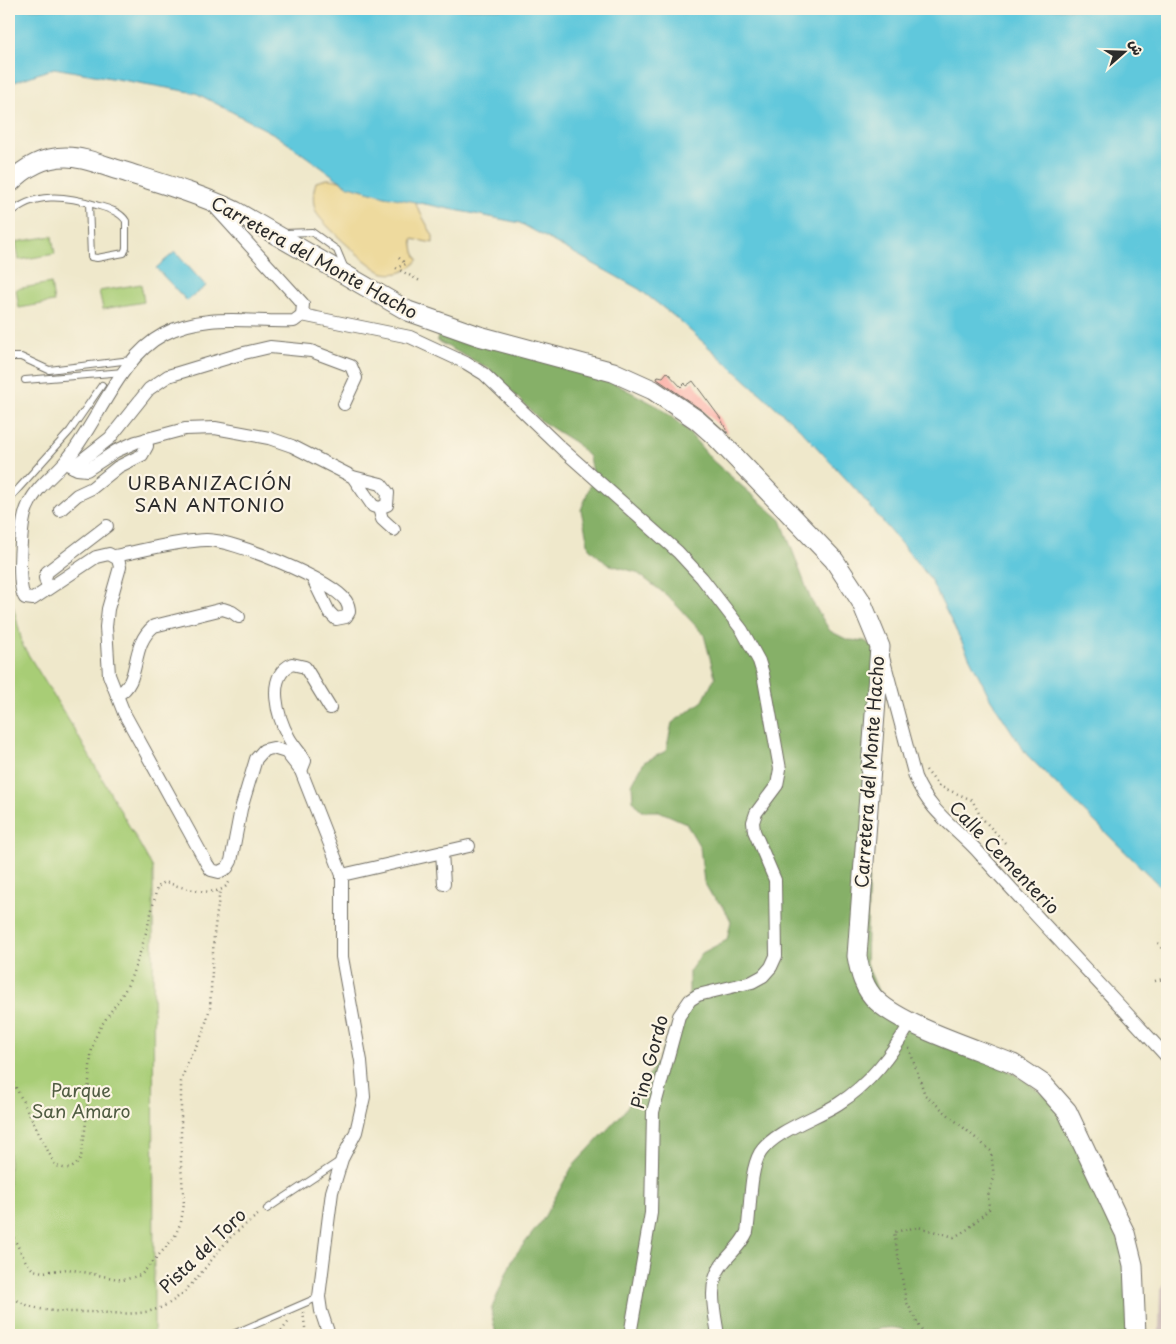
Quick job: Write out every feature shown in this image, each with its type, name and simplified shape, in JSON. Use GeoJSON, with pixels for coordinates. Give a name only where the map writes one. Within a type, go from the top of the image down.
{"type":"FeatureCollection","features":[{"type":"Feature","properties":{"kind":"main road","name":"Carretera del Monte Hacho"},"geometry":{"type":"LineString","coordinates":[[9,184],[18,175],[41,161],[67,157],[91,162],[207,198],[235,211],[408,311],[444,326],[613,372],[653,390],[677,405],[716,437],[834,560],[861,601],[880,647],[857,956],[860,972],[866,987],[876,1000],[908,1028],[1013,1064],[1043,1084],[1067,1111],[1125,1234],[1134,1273],[1136,1335]]}},
{"type":"Feature","properties":{"kind":"street"},"geometry":{"type":"LineString","coordinates":[[69,465],[82,439],[134,359],[162,335],[191,323],[207,320],[294,321],[302,315],[303,304],[207,198]]}},
{"type":"Feature","properties":{"kind":"street","name":"Pino Gordo"},"geometry":{"type":"LineString","coordinates":[[302,315],[410,337],[466,363],[484,374],[561,448],[678,552],[702,578],[742,630],[759,661],[766,687],[780,769],[777,785],[756,813],[753,822],[754,831],[775,880],[776,956],[771,967],[763,976],[752,982],[698,995],[690,1000],[679,1016],[653,1112],[651,1213],[630,1335]]}},
{"type":"Feature","properties":{"kind":"street"},"geometry":{"type":"LineString","coordinates":[[314,578],[262,554],[219,541],[193,542],[115,556],[108,554],[96,557],[33,599],[28,600],[22,594],[23,523],[26,510],[39,487],[110,438],[149,389],[158,382],[179,372],[257,349],[298,348],[351,366],[356,378],[344,404]]}},
{"type":"Feature","properties":{"kind":"street"},"geometry":{"type":"LineString","coordinates":[[69,465],[82,470],[92,468],[116,451],[146,439],[185,429],[230,429],[269,438],[292,446],[353,477],[373,481],[384,486],[389,500],[379,508],[373,506],[353,477]]}},
{"type":"Feature","properties":{"kind":"street"},"geometry":{"type":"LineString","coordinates":[[60,510],[77,495],[92,488],[118,467],[142,455],[147,446],[146,439]]}},
{"type":"Feature","properties":{"kind":"street"},"geometry":{"type":"LineString","coordinates":[[379,508],[382,518],[394,530]]}},
{"type":"Feature","properties":{"kind":"street"},"geometry":{"type":"LineString","coordinates":[[48,588],[45,578],[46,572],[107,526]]}},
{"type":"Feature","properties":{"kind":"street"},"geometry":{"type":"LineString","coordinates":[[115,556],[120,568],[108,608],[106,627],[109,675],[124,714],[207,864],[215,871],[223,871],[231,861],[241,809],[259,754],[268,748],[281,749],[291,755],[301,771],[342,875],[342,957],[364,1078],[364,1097],[356,1132],[342,1159],[331,1200],[319,1297],[321,1311],[329,1335]]}},
{"type":"Feature","properties":{"kind":"street"},"geometry":{"type":"LineString","coordinates":[[117,695],[130,684],[139,643],[145,633],[154,626],[223,609],[239,617]]}},
{"type":"Feature","properties":{"kind":"street","name":"Calle Cementerio"},"geometry":{"type":"LineString","coordinates":[[880,647],[915,777],[923,795],[934,810],[973,846],[1167,1057]]}},
{"type":"Feature","properties":{"kind":"street"},"geometry":{"type":"LineString","coordinates":[[301,771],[305,762],[287,733],[275,694],[276,682],[282,672],[292,664],[305,667],[330,708]]}},
{"type":"Feature","properties":{"kind":"street"},"geometry":{"type":"LineString","coordinates":[[342,875],[469,846]]}},
{"type":"Feature","properties":{"kind":"street"},"geometry":{"type":"LineString","coordinates":[[442,852],[444,884]]}},
{"type":"Feature","properties":{"kind":"street"},"geometry":{"type":"LineString","coordinates":[[718,1335],[714,1302],[715,1277],[720,1266],[743,1242],[747,1232],[754,1166],[761,1152],[771,1141],[838,1104],[867,1082],[892,1054],[908,1028]]}},
{"type":"Feature","properties":{"kind":"lane"},"geometry":{"type":"LineString","coordinates":[[9,215],[21,206],[42,198],[74,198],[110,209],[125,219],[126,248],[124,253],[97,258],[91,257],[89,203]]}},
{"type":"Feature","properties":{"kind":"lane"},"geometry":{"type":"LineString","coordinates":[[9,357],[21,357],[49,370],[134,359]]}},
{"type":"Feature","properties":{"kind":"lane"},"geometry":{"type":"LineString","coordinates":[[25,380],[125,372]]}},
{"type":"Feature","properties":{"kind":"lane"},"geometry":{"type":"LineString","coordinates":[[9,499],[70,431],[102,385]]}},
{"type":"Feature","properties":{"kind":"lane"},"geometry":{"type":"LineString","coordinates":[[70,431],[82,439]]}},
{"type":"Feature","properties":{"kind":"lane"},"geometry":{"type":"LineString","coordinates":[[267,1209],[342,1159]]}},
{"type":"Feature","properties":{"kind":"lane"},"geometry":{"type":"LineString","coordinates":[[231,1335],[319,1297]]}},
{"type":"Feature","properties":{"kind":"path"},"geometry":{"type":"LineString","coordinates":[[399,258],[406,264],[396,268],[420,281]]}},
{"type":"Feature","properties":{"kind":"path"},"geometry":{"type":"LineString","coordinates":[[922,764],[939,786],[972,800],[981,817],[1005,843]]}},
{"type":"Feature","properties":{"kind":"path"},"geometry":{"type":"LineString","coordinates":[[9,1074],[55,1165],[63,1169],[72,1168],[79,1162],[87,1121],[93,1043],[104,1019],[122,998],[129,982],[143,943],[157,887],[165,882],[209,891],[220,890],[229,884],[232,875]]}},
{"type":"Feature","properties":{"kind":"path"},"geometry":{"type":"LineString","coordinates":[[9,1229],[26,1262],[33,1270],[43,1272],[68,1269],[123,1280],[141,1275],[174,1238],[181,1222],[184,1204],[181,1166],[181,1082],[187,1063],[203,1033],[210,1008],[214,934],[220,890]]}},
{"type":"Feature","properties":{"kind":"path"},"geometry":{"type":"LineString","coordinates":[[1158,943],[1167,956]]}},
{"type":"Feature","properties":{"kind":"path"},"geometry":{"type":"LineString","coordinates":[[1155,981],[1167,978]]}},
{"type":"Feature","properties":{"kind":"path"},"geometry":{"type":"LineString","coordinates":[[9,1012],[9,1020]]}},
{"type":"Feature","properties":{"kind":"path"},"geometry":{"type":"LineString","coordinates":[[908,1028],[925,1095],[991,1151],[994,1178],[988,1196],[989,1208],[968,1229],[954,1237],[918,1227],[894,1232],[906,1302],[924,1335]]}},
{"type":"Feature","properties":{"kind":"path","name":"Pista del Toro"},"geometry":{"type":"LineString","coordinates":[[9,1295],[34,1309],[53,1312],[143,1313],[158,1309],[178,1296],[230,1238],[267,1209]]}},
{"type":"Feature","properties":{"kind":"path"},"geometry":{"type":"LineString","coordinates":[[278,1335],[301,1304]]}},
{"type":"Feature","properties":{"kind":"path"},"geometry":{"type":"LineString","coordinates":[[301,1304],[306,1335]]}},
{"type":"Feature","properties":{"kind":"shaded area"},"geometry":{"type":"Polygon","coordinates":[[[1167,1277],[1167,1335],[1159,1335],[1160,1292],[1167,1277]]]}},
{"type":"Feature","properties":{"kind":"green space"},"geometry":{"type":"Polygon","coordinates":[[[52,236],[55,254],[19,260],[16,242],[52,236]]]}},
{"type":"Feature","properties":{"kind":"green space"},"geometry":{"type":"Polygon","coordinates":[[[51,283],[54,302],[19,308],[16,289],[51,283]]]}},
{"type":"Feature","properties":{"kind":"green space"},"geometry":{"type":"Polygon","coordinates":[[[141,284],[144,302],[103,309],[99,291],[141,284]]]}},
{"type":"Feature","properties":{"kind":"green space"},"geometry":{"type":"Polygon","coordinates":[[[440,332],[585,368],[659,407],[686,429],[713,461],[781,520],[811,600],[830,631],[848,640],[865,641],[876,649],[866,963],[879,993],[894,1007],[1023,1079],[1058,1106],[1129,1262],[1129,1335],[911,1335],[900,1329],[887,1328],[874,1330],[863,1335],[496,1335],[491,1310],[513,1258],[542,1221],[572,1167],[623,1113],[657,1062],[689,994],[689,972],[702,953],[727,940],[731,921],[723,906],[712,896],[704,882],[700,847],[686,823],[659,811],[641,811],[633,800],[632,784],[644,762],[666,751],[672,723],[703,701],[715,677],[704,635],[669,597],[636,572],[607,564],[589,548],[581,510],[593,478],[589,457],[576,443],[541,421],[488,368],[439,342],[437,340],[440,332]]]}},
{"type":"Feature","properties":{"kind":"green space","name":"Parque San Amaro"},"geometry":{"type":"Polygon","coordinates":[[[9,589],[23,646],[74,729],[153,868],[154,1335],[9,1335],[9,589]]]}},
{"type":"Feature","properties":{"kind":"sand"},"geometry":{"type":"Polygon","coordinates":[[[327,179],[340,181],[374,193],[414,201],[433,236],[433,243],[412,239],[414,252],[418,260],[415,264],[394,274],[378,270],[337,236],[316,212],[313,197],[316,182],[327,179]]]}},
{"type":"Feature","properties":{"kind":"water"},"geometry":{"type":"Polygon","coordinates":[[[9,9],[1167,9],[1167,893],[1027,755],[990,698],[929,577],[858,492],[800,429],[675,317],[639,289],[520,223],[385,196],[346,185],[276,135],[196,93],[54,68],[9,84],[9,9]]]}},
{"type":"Feature","properties":{"kind":"water"},"geometry":{"type":"Polygon","coordinates":[[[175,252],[206,286],[187,301],[156,268],[175,252]]]}},
{"type":"Feature","properties":{"kind":"building"},"geometry":{"type":"Polygon","coordinates":[[[667,372],[681,387],[685,383],[686,386],[693,381],[721,419],[728,434],[703,411],[657,379],[658,376],[663,377],[667,372]]]}},
{"type":"Feature","properties":{"kind":"district","name":"URBANIZACIÓN SAN ANTONIO"},"geometry":{"type":"Point","coordinates":[210,494]}}]}
